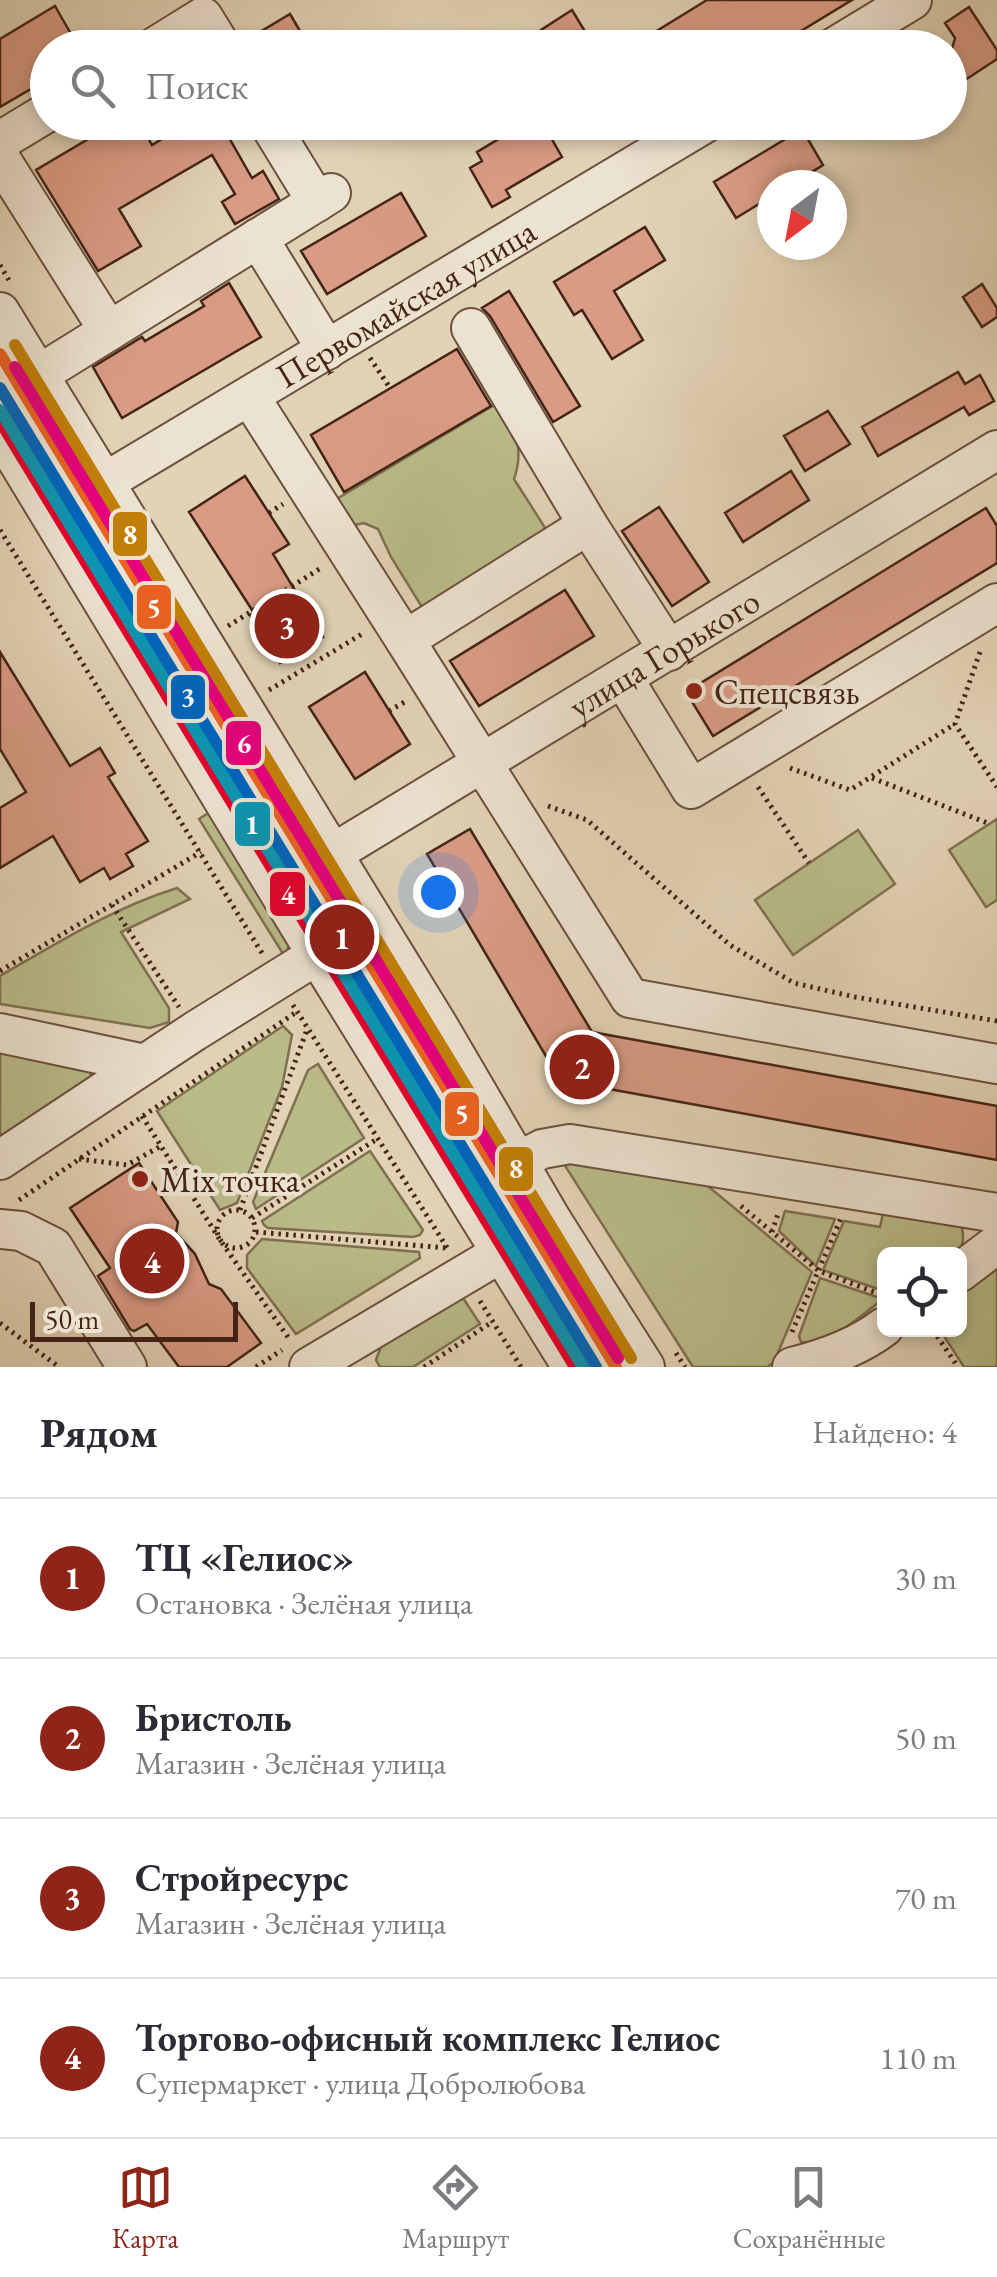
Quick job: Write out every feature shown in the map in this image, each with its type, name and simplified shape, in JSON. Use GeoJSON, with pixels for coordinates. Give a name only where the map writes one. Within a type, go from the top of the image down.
{"type":"FeatureCollection","features":[{"type":"Feature","properties":{"kind":"street"},"geometry":{"type":"LineString","coordinates":[[862,30],[912,0]]}},
{"type":"Feature","properties":{"kind":"street"},"geometry":{"type":"LineString","coordinates":[[182,30],[203,17],[211,30]]}},
{"type":"Feature","properties":{"kind":"street"},"geometry":{"type":"LineString","coordinates":[[0,142],[30,123]]}},
{"type":"Feature","properties":{"kind":"street"},"geometry":{"type":"LineString","coordinates":[[38,376],[324,197],[281,140]]}},
{"type":"Feature","properties":{"kind":"street","name":"Первомайская улица"},"geometry":{"type":"LineString","coordinates":[[104,482],[677,140]]}},
{"type":"Feature","properties":{"kind":"street"},"geometry":{"type":"LineString","coordinates":[[0,158],[109,331]]}},
{"type":"Feature","properties":{"kind":"street"},"geometry":{"type":"LineString","coordinates":[[258,238],[326,350]]}},
{"type":"Feature","properties":{"kind":"street"},"geometry":{"type":"LineString","coordinates":[[0,312],[645,1367]]}},
{"type":"Feature","properties":{"kind":"street"},"geometry":{"type":"LineString","coordinates":[[471,328],[588,525],[669,650]]}},
{"type":"Feature","properties":{"kind":"street"},"geometry":{"type":"LineString","coordinates":[[250,397],[630,998],[997,1064]]}},
{"type":"Feature","properties":{"kind":"street"},"geometry":{"type":"LineString","coordinates":[[0,432],[316,955],[572,1367]]}},
{"type":"Feature","properties":{"kind":"street","name":"улица Горького"},"geometry":{"type":"LineString","coordinates":[[332,854],[490,775],[623,678],[997,450]]}},
{"type":"Feature","properties":{"kind":"street"},"geometry":{"type":"LineString","coordinates":[[398,628],[588,525]]}},
{"type":"Feature","properties":{"kind":"street"},"geometry":{"type":"LineString","coordinates":[[623,678],[691,789],[997,603]]}},
{"type":"Feature","properties":{"kind":"street"},"geometry":{"type":"LineString","coordinates":[[0,1160],[316,955]]}},
{"type":"Feature","properties":{"kind":"street"},"geometry":{"type":"LineString","coordinates":[[0,1033],[144,1064]]}},
{"type":"Feature","properties":{"kind":"street"},"geometry":{"type":"LineString","coordinates":[[519,1161],[542,1148],[570,1144],[997,1213]]}},
{"type":"Feature","properties":{"kind":"street"},"geometry":{"type":"LineString","coordinates":[[8,1215],[20,1231],[53,1247],[127,1367]]}},
{"type":"Feature","properties":{"kind":"street"},"geometry":{"type":"LineString","coordinates":[[301,1355],[362,1354],[502,1253],[553,1222]]}},
{"type":"Feature","properties":{"kind":"street"},"geometry":{"type":"LineString","coordinates":[[967,1267],[997,1244]]}},
{"type":"Feature","properties":{"kind":"street"},"geometry":{"type":"LineString","coordinates":[[791,1351],[810,1363],[877,1332]]}},
{"type":"Feature","properties":{"kind":"path"},"geometry":{"type":"LineString","coordinates":[[221,630],[348,550]]}},
{"type":"Feature","properties":{"kind":"path"},"geometry":{"type":"LineString","coordinates":[[260,695],[398,628]]}},
{"type":"Feature","properties":{"kind":"path"},"geometry":{"type":"LineString","coordinates":[[745,756],[850,790],[955,724],[985,640]]}},
{"type":"Feature","properties":{"kind":"path"},"geometry":{"type":"LineString","coordinates":[[955,724],[994,775],[997,787]]}},
{"type":"Feature","properties":{"kind":"path"},"geometry":{"type":"LineString","coordinates":[[745,756],[809,863]]}},
{"type":"Feature","properties":{"kind":"path"},"geometry":{"type":"LineString","coordinates":[[490,775],[587,820],[730,945],[794,982],[855,997],[997,1021]]}},
{"type":"Feature","properties":{"kind":"path"},"geometry":{"type":"LineString","coordinates":[[870,777],[990,824]]}},
{"type":"Feature","properties":{"kind":"path"},"geometry":{"type":"LineString","coordinates":[[0,971],[201,852]]}},
{"type":"Feature","properties":{"kind":"path"},"geometry":{"type":"LineString","coordinates":[[112,904],[218,1066]]}},
{"type":"Feature","properties":{"kind":"path"},"geometry":{"type":"LineString","coordinates":[[8,1215],[79,1159],[298,1012]]}},
{"type":"Feature","properties":{"kind":"path"},"geometry":{"type":"LineString","coordinates":[[240,1210],[308,1027]]}},
{"type":"Feature","properties":{"kind":"path"},"geometry":{"type":"LineString","coordinates":[[142,1116],[220,1240],[301,1355]]}},
{"type":"Feature","properties":{"kind":"path"},"geometry":{"type":"LineString","coordinates":[[252,1218],[378,1139]]}},
{"type":"Feature","properties":{"kind":"path"},"geometry":{"type":"LineString","coordinates":[[79,1159],[127,1165],[161,1146]]}},
{"type":"Feature","properties":{"kind":"path"},"geometry":{"type":"LineString","coordinates":[[791,1351],[818,1271],[853,1189]]}},
{"type":"Feature","properties":{"kind":"path"},"geometry":{"type":"LineString","coordinates":[[731,1198],[818,1271],[877,1293]]}},
{"type":"Feature","properties":{"kind":"path"},"geometry":{"type":"LineString","coordinates":[[240,1210],[252,1218],[256,1225],[253,1240],[240,1248],[220,1240],[217,1233],[225,1213],[240,1210]]}},
{"type":"Feature","properties":{"kind":"path"},"geometry":{"type":"LineString","coordinates":[[772,1232],[779,1210]]}},
{"type":"Feature","properties":{"kind":"path"},"geometry":{"type":"LineString","coordinates":[[256,1232],[447,1248],[432,1258]]}},
{"type":"Feature","properties":{"kind":"path"},"geometry":{"type":"LineString","coordinates":[[424,1367],[492,1322]]}},
{"type":"Feature","properties":{"kind":"path"},"geometry":{"type":"LineString","coordinates":[[0,1324],[60,1367]]}},
{"type":"Feature","properties":{"kind":"path"},"geometry":{"type":"LineString","coordinates":[[938,1337],[958,1367]]}},
{"type":"Feature","properties":{"kind":"green space"},"geometry":{"type":"Polygon","coordinates":[[[501,401],[518,448],[514,479],[549,534],[425,612],[378,529],[364,523],[345,527],[330,503],[501,401]]]}},
{"type":"Feature","properties":{"kind":"green space"},"geometry":{"type":"Polygon","coordinates":[[[215,809],[290,942],[285,957],[199,819],[215,809]]]}},
{"type":"Feature","properties":{"kind":"green space"},"geometry":{"type":"Polygon","coordinates":[[[997,819],[997,900],[986,907],[949,850],[997,819]]]}},
{"type":"Feature","properties":{"kind":"green space"},"geometry":{"type":"Polygon","coordinates":[[[858,830],[895,884],[793,955],[755,900],[858,830]]]}},
{"type":"Feature","properties":{"kind":"green space"},"geometry":{"type":"Polygon","coordinates":[[[177,888],[190,899],[121,932],[169,1008],[169,1022],[150,1028],[0,1004],[0,976],[108,916],[177,888]]]}},
{"type":"Feature","properties":{"kind":"green space"},"geometry":{"type":"Polygon","coordinates":[[[283,1026],[292,1035],[282,1087],[237,1203],[220,1210],[157,1111],[283,1026]]]}},
{"type":"Feature","properties":{"kind":"green space"},"geometry":{"type":"Polygon","coordinates":[[[0,1046],[90,1070],[91,1080],[0,1143],[0,1046]]]}},
{"type":"Feature","properties":{"kind":"green space"},"geometry":{"type":"Polygon","coordinates":[[[318,1064],[364,1138],[256,1209],[253,1202],[308,1070],[318,1064]]]}},
{"type":"Feature","properties":{"kind":"green space"},"geometry":{"type":"Polygon","coordinates":[[[370,1151],[423,1230],[420,1235],[264,1225],[262,1221],[370,1151]]]}},
{"type":"Feature","properties":{"kind":"green space"},"geometry":{"type":"Polygon","coordinates":[[[562,1161],[687,1169],[812,1272],[774,1362],[767,1367],[693,1367],[562,1161]]]}},
{"type":"Feature","properties":{"kind":"green space"},"geometry":{"type":"Polygon","coordinates":[[[884,1209],[951,1221],[962,1227],[963,1238],[961,1247],[877,1247],[877,1289],[823,1270],[844,1221],[880,1227],[884,1209]]]}},
{"type":"Feature","properties":{"kind":"green space"},"geometry":{"type":"Polygon","coordinates":[[[785,1211],[835,1219],[816,1266],[779,1231],[785,1211]]]}},
{"type":"Feature","properties":{"kind":"green space"},"geometry":{"type":"Polygon","coordinates":[[[262,1239],[419,1252],[420,1258],[296,1334],[247,1268],[247,1255],[262,1239]]]}},
{"type":"Feature","properties":{"kind":"green space"},"geometry":{"type":"Polygon","coordinates":[[[997,1269],[997,1367],[964,1367],[945,1337],[967,1337],[967,1290],[997,1269]]]}},
{"type":"Feature","properties":{"kind":"green space"},"geometry":{"type":"Polygon","coordinates":[[[820,1278],[877,1297],[877,1304],[835,1334],[812,1342],[801,1342],[799,1336],[820,1278]]]}},
{"type":"Feature","properties":{"kind":"green space"},"geometry":{"type":"Polygon","coordinates":[[[461,1295],[480,1324],[413,1367],[380,1367],[376,1360],[383,1341],[461,1295]]]}},
{"type":"Feature","properties":{"kind":"building"},"geometry":{"type":"Polygon","coordinates":[[[707,0],[852,0],[803,30],[658,30],[707,0]]]}},
{"type":"Feature","properties":{"kind":"building"},"geometry":{"type":"Polygon","coordinates":[[[55,6],[69,30],[30,30],[30,90],[0,107],[0,39],[55,6]]]}},
{"type":"Feature","properties":{"kind":"building"},"geometry":{"type":"Polygon","coordinates":[[[969,7],[997,50],[997,59],[967,79],[967,30],[950,30],[945,23],[969,7]]]}},
{"type":"Feature","properties":{"kind":"building"},"geometry":{"type":"Polygon","coordinates":[[[572,10],[584,30],[541,30],[572,10]]]}},
{"type":"Feature","properties":{"kind":"building"},"geometry":{"type":"Polygon","coordinates":[[[290,14],[299,30],[263,30],[290,14]]]}},
{"type":"Feature","properties":{"kind":"building"},"geometry":{"type":"Polygon","coordinates":[[[87,140],[149,140],[152,145],[160,140],[230,140],[252,178],[263,171],[279,199],[235,224],[222,202],[235,194],[212,155],[119,209],[141,246],[98,271],[36,170],[87,140]]]}},
{"type":"Feature","properties":{"kind":"building"},"geometry":{"type":"Polygon","coordinates":[[[497,140],[552,140],[562,157],[506,190],[510,197],[492,207],[470,168],[482,161],[477,152],[497,140]]]}},
{"type":"Feature","properties":{"kind":"building"},"geometry":{"type":"Polygon","coordinates":[[[784,140],[808,140],[823,165],[815,170],[757,170],[757,205],[736,218],[714,182],[784,140]]]}},
{"type":"Feature","properties":{"kind":"building"},"geometry":{"type":"Polygon","coordinates":[[[401,193],[426,236],[327,294],[301,251],[401,193]]]}},
{"type":"Feature","properties":{"kind":"building"},"geometry":{"type":"Polygon","coordinates":[[[645,227],[665,260],[614,291],[643,340],[612,359],[582,310],[574,315],[554,282],[645,227]]]}},
{"type":"Feature","properties":{"kind":"building"},"geometry":{"type":"Polygon","coordinates":[[[229,283],[261,337],[122,418],[93,367],[204,306],[201,301],[229,283]]]}},
{"type":"Feature","properties":{"kind":"building"},"geometry":{"type":"Polygon","coordinates":[[[982,284],[997,308],[997,317],[982,327],[963,297],[982,284]]]}},
{"type":"Feature","properties":{"kind":"building"},"geometry":{"type":"Polygon","coordinates":[[[509,291],[580,406],[553,422],[482,308],[509,291]]]}},
{"type":"Feature","properties":{"kind":"building"},"geometry":{"type":"Polygon","coordinates":[[[457,349],[491,406],[344,492],[311,435],[457,349]]]}},
{"type":"Feature","properties":{"kind":"building"},"geometry":{"type":"Polygon","coordinates":[[[958,372],[965,384],[980,375],[994,401],[969,415],[964,407],[878,456],[862,427],[958,372]]]}},
{"type":"Feature","properties":{"kind":"building"},"geometry":{"type":"Polygon","coordinates":[[[828,411],[850,444],[805,471],[784,436],[828,411]]]}},
{"type":"Feature","properties":{"kind":"building"},"geometry":{"type":"Polygon","coordinates":[[[791,471],[809,500],[743,542],[725,513],[791,471]]]}},
{"type":"Feature","properties":{"kind":"building"},"geometry":{"type":"Polygon","coordinates":[[[245,476],[289,544],[273,554],[323,637],[280,663],[250,615],[254,613],[189,512],[245,476]]]}},
{"type":"Feature","properties":{"kind":"building"},"geometry":{"type":"Polygon","coordinates":[[[659,507],[709,582],[672,606],[622,531],[659,507]]]}},
{"type":"Feature","properties":{"kind":"building"},"geometry":{"type":"Polygon","coordinates":[[[986,508],[997,526],[997,563],[713,736],[686,692],[986,508]]]}},
{"type":"Feature","properties":{"kind":"building"},"geometry":{"type":"Polygon","coordinates":[[[565,590],[594,636],[479,706],[450,661],[565,590]]]}},
{"type":"Feature","properties":{"kind":"building"},"geometry":{"type":"Polygon","coordinates":[[[0,652],[70,766],[100,748],[115,773],[108,777],[148,841],[126,854],[133,866],[110,879],[104,868],[80,882],[53,836],[0,868],[0,808],[26,792],[0,749],[0,652]]]}},
{"type":"Feature","properties":{"kind":"building"},"geometry":{"type":"Polygon","coordinates":[[[365,672],[410,744],[355,779],[309,707],[365,672]]]}},
{"type":"Feature","properties":{"kind":"building"},"geometry":{"type":"Polygon","coordinates":[[[470,829],[592,1032],[997,1106],[997,1160],[560,1080],[427,854],[470,829]]]}},
{"type":"Feature","properties":{"kind":"building"},"geometry":{"type":"Polygon","coordinates":[[[139,1163],[178,1222],[176,1233],[195,1254],[209,1284],[221,1289],[261,1343],[227,1367],[179,1367],[147,1324],[134,1331],[130,1329],[98,1276],[110,1268],[70,1208],[139,1163]]]}},
{"type":"Feature","properties":{"kind":"transit line","name":"8"},"geometry":{"type":"LineString","coordinates":[[15,345],[631,1358]]}},
{"type":"Feature","properties":{"kind":"transit line","name":"5"},"geometry":{"type":"LineString","coordinates":[[0,354],[616,1367]]}},
{"type":"Feature","properties":{"kind":"transit line","name":"6"},"geometry":{"type":"LineString","coordinates":[[15,367],[618,1358]]}},
{"type":"Feature","properties":{"kind":"transit line","name":"3"},"geometry":{"type":"LineString","coordinates":[[0,388],[596,1367]]}},
{"type":"Feature","properties":{"kind":"transit line","name":"1"},"geometry":{"type":"LineString","coordinates":[[0,410],[583,1367]]}},
{"type":"Feature","properties":{"kind":"tram line","name":"4"},"geometry":{"type":"LineString","coordinates":[[0,421],[575,1367]]}},
{"type":"Feature","properties":{"kind":"place","name":"Стройресурс"},"geometry":{"type":"Point","coordinates":[287,626]}},
{"type":"Feature","properties":{"kind":"place","name":"Спецсвязь"},"geometry":{"type":"Point","coordinates":[694,691]}},
{"type":"Feature","properties":{"kind":"place","name":"ТЦ «Гелиос»"},"geometry":{"type":"Point","coordinates":[342,937]}},
{"type":"Feature","properties":{"kind":"place","name":"Бристоль"},"geometry":{"type":"Point","coordinates":[582,1067]}},
{"type":"Feature","properties":{"kind":"place","name":"Mix точка"},"geometry":{"type":"Point","coordinates":[140,1179]}},
{"type":"Feature","properties":{"kind":"place","name":"Торгово-офисный комплекс Гелиос"},"geometry":{"type":"Point","coordinates":[152,1261]}}]}
